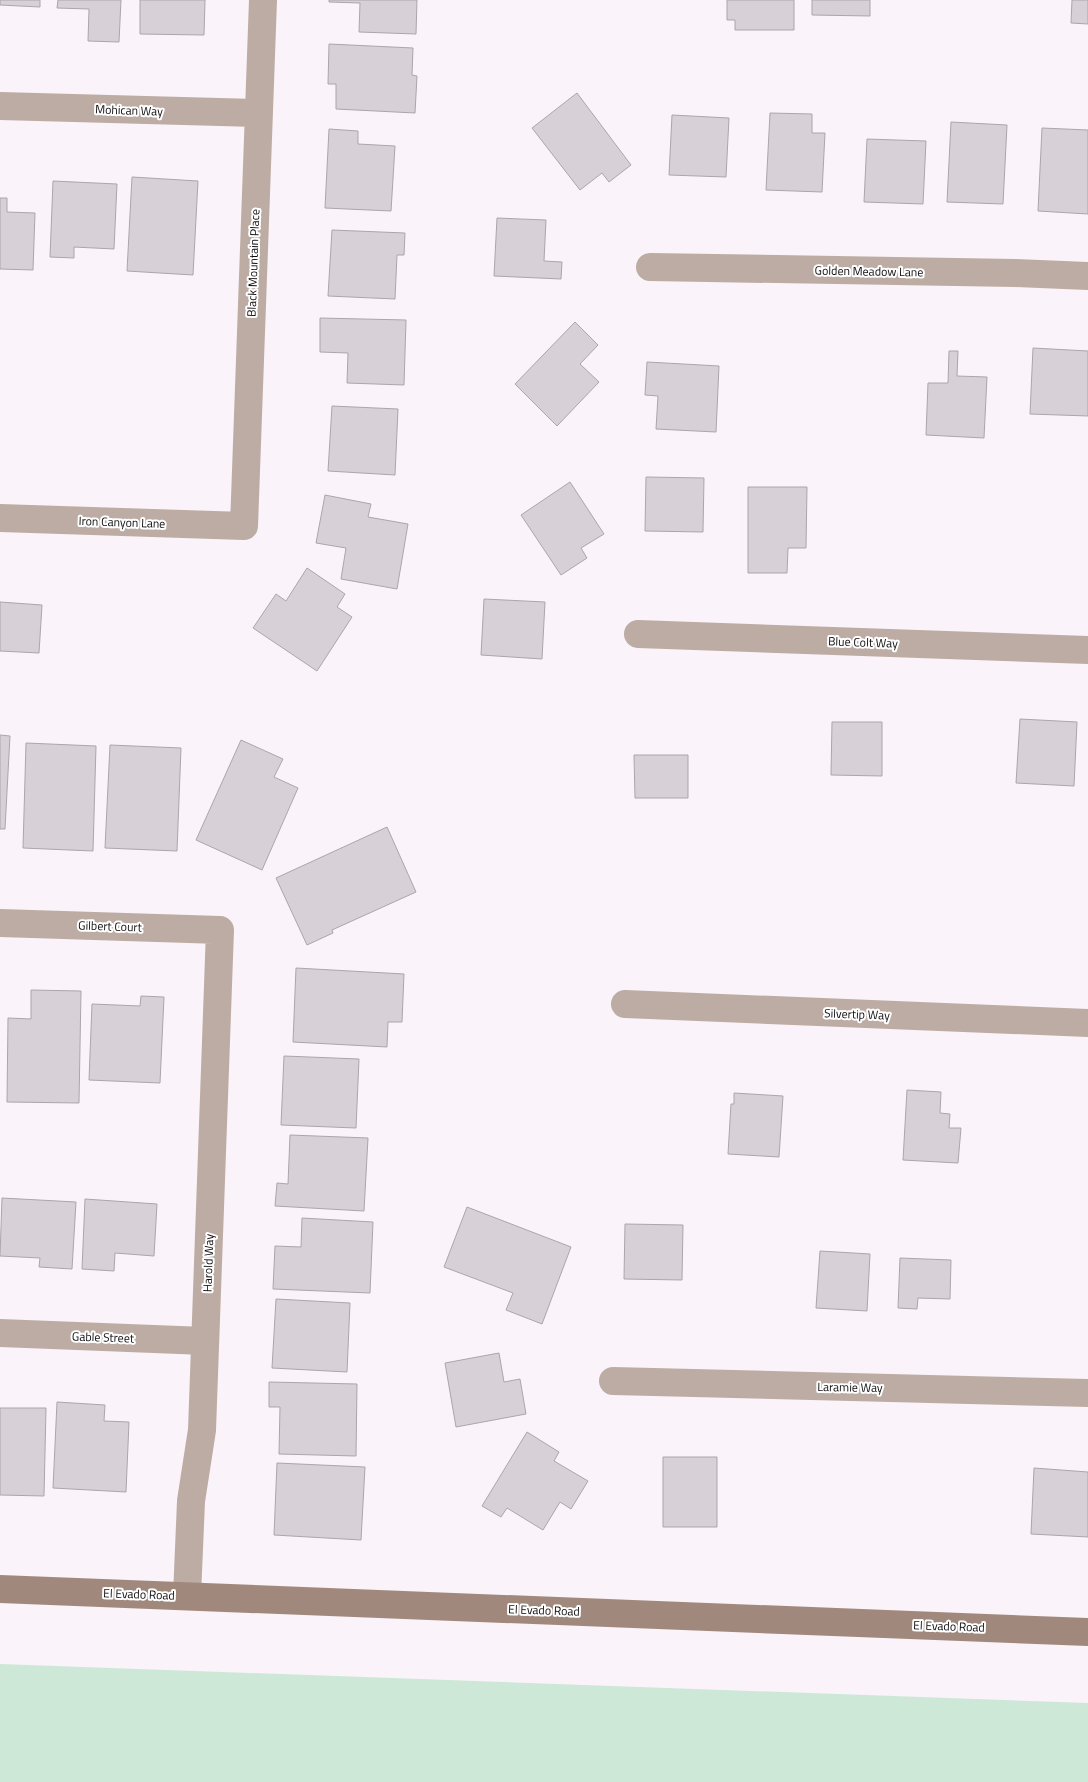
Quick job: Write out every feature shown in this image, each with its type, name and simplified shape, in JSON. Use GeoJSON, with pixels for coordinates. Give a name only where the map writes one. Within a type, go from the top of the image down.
{"type":"FeatureCollection","features":[{"type":"Feature","properties":{"kind":"street","name":"Black Mountain Place"},"geometry":{"type":"LineString","coordinates":[[244,526],[263,0]]}},
{"type":"Feature","properties":{"kind":"street","name":"Mohican Way"},"geometry":{"type":"LineString","coordinates":[[0,106],[259,113]]}},
{"type":"Feature","properties":{"kind":"street","name":"Golden Meadow Lane"},"geometry":{"type":"LineString","coordinates":[[650,267],[1088,276]]}},
{"type":"Feature","properties":{"kind":"street","name":"Iron Canyon Lane"},"geometry":{"type":"LineString","coordinates":[[0,518],[244,526]]}},
{"type":"Feature","properties":{"kind":"street","name":"Blue Colt Way"},"geometry":{"type":"LineString","coordinates":[[638,634],[1088,650]]}},
{"type":"Feature","properties":{"kind":"street","name":"Gilbert Court"},"geometry":{"type":"LineString","coordinates":[[0,923],[220,930]]}},
{"type":"Feature","properties":{"kind":"street","name":"Harold Way"},"geometry":{"type":"LineString","coordinates":[[187,1596],[191,1501],[202,1430],[220,930]]}},
{"type":"Feature","properties":{"kind":"street","name":"Silvertip Way"},"geometry":{"type":"LineString","coordinates":[[625,1004],[1088,1023]]}},
{"type":"Feature","properties":{"kind":"street","name":"Gable Street"},"geometry":{"type":"LineString","coordinates":[[0,1333],[206,1341]]}},
{"type":"Feature","properties":{"kind":"street","name":"Laramie Way"},"geometry":{"type":"LineString","coordinates":[[613,1381],[1088,1393]]}},
{"type":"Feature","properties":{"kind":"street","name":"El Evado Road"},"geometry":{"type":"LineString","coordinates":[[0,1589],[1088,1632]]}},
{"type":"Feature","properties":{"kind":"green space"},"geometry":{"type":"Polygon","coordinates":[[[0,1664],[1088,1703],[1088,1782],[0,1782],[0,1664]]]}},
{"type":"Feature","properties":{"kind":"building"},"geometry":{"type":"Polygon","coordinates":[[[0,0],[40,0],[40,7],[0,5],[0,0]]]}},
{"type":"Feature","properties":{"kind":"building"},"geometry":{"type":"Polygon","coordinates":[[[58,0],[121,0],[119,42],[88,41],[89,9],[57,8],[58,0]]]}},
{"type":"Feature","properties":{"kind":"building"},"geometry":{"type":"Polygon","coordinates":[[[140,0],[205,0],[204,35],[140,34],[140,0]]]}},
{"type":"Feature","properties":{"kind":"building"},"geometry":{"type":"Polygon","coordinates":[[[329,0],[417,0],[416,34],[359,32],[360,3],[329,2],[329,0]]]}},
{"type":"Feature","properties":{"kind":"building"},"geometry":{"type":"Polygon","coordinates":[[[727,0],[794,0],[794,30],[735,30],[735,20],[727,20],[727,0]]]}},
{"type":"Feature","properties":{"kind":"building"},"geometry":{"type":"Polygon","coordinates":[[[812,0],[870,0],[870,16],[812,15],[812,0]]]}},
{"type":"Feature","properties":{"kind":"building"},"geometry":{"type":"Polygon","coordinates":[[[1072,0],[1088,0],[1088,24],[1071,23],[1072,0]]]}},
{"type":"Feature","properties":{"kind":"building"},"geometry":{"type":"Polygon","coordinates":[[[329,44],[413,48],[412,75],[417,76],[415,113],[336,109],[336,84],[328,84],[329,44]]]}},
{"type":"Feature","properties":{"kind":"building"},"geometry":{"type":"Polygon","coordinates":[[[577,93],[631,165],[609,182],[602,173],[580,190],[532,128],[577,93]]]}},
{"type":"Feature","properties":{"kind":"building"},"geometry":{"type":"Polygon","coordinates":[[[770,113],[812,114],[812,133],[825,133],[822,192],[766,190],[770,113]]]}},
{"type":"Feature","properties":{"kind":"building"},"geometry":{"type":"Polygon","coordinates":[[[672,115],[729,118],[726,177],[669,175],[672,115]]]}},
{"type":"Feature","properties":{"kind":"building"},"geometry":{"type":"Polygon","coordinates":[[[951,122],[1007,125],[1003,204],[947,202],[951,122]]]}},
{"type":"Feature","properties":{"kind":"building"},"geometry":{"type":"Polygon","coordinates":[[[1042,128],[1088,130],[1088,214],[1038,211],[1042,128]]]}},
{"type":"Feature","properties":{"kind":"building"},"geometry":{"type":"Polygon","coordinates":[[[329,129],[358,131],[358,144],[395,146],[391,211],[325,208],[329,129]]]}},
{"type":"Feature","properties":{"kind":"building"},"geometry":{"type":"Polygon","coordinates":[[[867,139],[926,141],[923,204],[864,202],[867,139]]]}},
{"type":"Feature","properties":{"kind":"building"},"geometry":{"type":"Polygon","coordinates":[[[132,177],[198,181],[193,275],[127,271],[132,177]]]}},
{"type":"Feature","properties":{"kind":"building"},"geometry":{"type":"Polygon","coordinates":[[[53,181],[117,184],[114,249],[74,247],[74,258],[50,257],[53,181]]]}},
{"type":"Feature","properties":{"kind":"building"},"geometry":{"type":"Polygon","coordinates":[[[0,198],[7,198],[7,212],[35,213],[33,270],[0,269],[0,198]]]}},
{"type":"Feature","properties":{"kind":"building"},"geometry":{"type":"Polygon","coordinates":[[[497,218],[546,220],[544,261],[562,262],[561,279],[494,276],[497,218]]]}},
{"type":"Feature","properties":{"kind":"building"},"geometry":{"type":"Polygon","coordinates":[[[332,230],[405,233],[404,255],[397,255],[395,299],[328,296],[332,230]]]}},
{"type":"Feature","properties":{"kind":"building"},"geometry":{"type":"Polygon","coordinates":[[[320,318],[406,320],[404,385],[347,383],[348,353],[320,352],[320,318]]]}},
{"type":"Feature","properties":{"kind":"building"},"geometry":{"type":"Polygon","coordinates":[[[575,322],[598,345],[580,364],[599,382],[557,426],[515,384],[575,322]]]}},
{"type":"Feature","properties":{"kind":"building"},"geometry":{"type":"Polygon","coordinates":[[[1033,348],[1088,351],[1088,416],[1030,414],[1033,348]]]}},
{"type":"Feature","properties":{"kind":"building"},"geometry":{"type":"Polygon","coordinates":[[[949,351],[958,351],[957,376],[987,377],[984,438],[926,435],[928,383],[948,383],[949,351]]]}},
{"type":"Feature","properties":{"kind":"building"},"geometry":{"type":"Polygon","coordinates":[[[647,362],[719,366],[716,432],[656,429],[658,396],[645,395],[647,362]]]}},
{"type":"Feature","properties":{"kind":"building"},"geometry":{"type":"Polygon","coordinates":[[[332,406],[398,409],[395,475],[328,471],[332,406]]]}},
{"type":"Feature","properties":{"kind":"building"},"geometry":{"type":"Polygon","coordinates":[[[646,477],[704,478],[703,532],[645,531],[646,477]]]}},
{"type":"Feature","properties":{"kind":"building"},"geometry":{"type":"Polygon","coordinates":[[[570,482],[604,534],[581,548],[587,558],[561,575],[521,515],[570,482]]]}},
{"type":"Feature","properties":{"kind":"building"},"geometry":{"type":"Polygon","coordinates":[[[748,487],[807,487],[806,548],[788,548],[787,573],[748,573],[748,487]]]}},
{"type":"Feature","properties":{"kind":"building"},"geometry":{"type":"Polygon","coordinates":[[[325,495],[371,504],[368,517],[408,524],[397,589],[341,579],[346,548],[316,543],[325,495]]]}},
{"type":"Feature","properties":{"kind":"building"},"geometry":{"type":"Polygon","coordinates":[[[307,568],[345,594],[337,607],[352,617],[317,671],[253,628],[276,594],[286,601],[307,568]]]}},
{"type":"Feature","properties":{"kind":"building"},"geometry":{"type":"Polygon","coordinates":[[[484,599],[545,602],[542,659],[481,655],[484,599]]]}},
{"type":"Feature","properties":{"kind":"building"},"geometry":{"type":"Polygon","coordinates":[[[0,602],[42,605],[39,653],[0,651],[0,602]]]}},
{"type":"Feature","properties":{"kind":"building"},"geometry":{"type":"Polygon","coordinates":[[[1020,719],[1077,722],[1074,786],[1016,783],[1020,719]]]}},
{"type":"Feature","properties":{"kind":"building"},"geometry":{"type":"Polygon","coordinates":[[[832,722],[882,722],[882,776],[831,775],[832,722]]]}},
{"type":"Feature","properties":{"kind":"building"},"geometry":{"type":"Polygon","coordinates":[[[0,735],[10,736],[5,829],[0,829],[0,735]]]}},
{"type":"Feature","properties":{"kind":"building"},"geometry":{"type":"Polygon","coordinates":[[[241,740],[283,759],[274,777],[298,788],[262,870],[196,840],[241,740]]]}},
{"type":"Feature","properties":{"kind":"building"},"geometry":{"type":"Polygon","coordinates":[[[26,743],[96,746],[93,851],[23,848],[26,743]]]}},
{"type":"Feature","properties":{"kind":"building"},"geometry":{"type":"Polygon","coordinates":[[[110,745],[181,748],[177,851],[105,848],[110,745]]]}},
{"type":"Feature","properties":{"kind":"building"},"geometry":{"type":"Polygon","coordinates":[[[634,755],[688,755],[688,798],[635,798],[634,755]]]}},
{"type":"Feature","properties":{"kind":"building"},"geometry":{"type":"Polygon","coordinates":[[[387,827],[416,892],[332,930],[333,933],[307,945],[276,878],[387,827]]]}},
{"type":"Feature","properties":{"kind":"building"},"geometry":{"type":"Polygon","coordinates":[[[296,968],[404,974],[402,1022],[388,1022],[387,1047],[293,1042],[296,968]]]}},
{"type":"Feature","properties":{"kind":"building"},"geometry":{"type":"Polygon","coordinates":[[[31,990],[81,991],[79,1103],[7,1102],[8,1018],[31,1019],[31,990]]]}},
{"type":"Feature","properties":{"kind":"building"},"geometry":{"type":"Polygon","coordinates":[[[141,996],[164,997],[160,1083],[89,1080],[92,1004],[140,1006],[141,996]]]}},
{"type":"Feature","properties":{"kind":"building"},"geometry":{"type":"Polygon","coordinates":[[[284,1056],[359,1059],[356,1128],[281,1125],[284,1056]]]}},
{"type":"Feature","properties":{"kind":"building"},"geometry":{"type":"Polygon","coordinates":[[[907,1090],[941,1092],[940,1113],[950,1114],[949,1128],[961,1128],[958,1163],[903,1160],[907,1090]]]}},
{"type":"Feature","properties":{"kind":"building"},"geometry":{"type":"Polygon","coordinates":[[[734,1093],[783,1096],[779,1157],[728,1154],[731,1104],[734,1104],[734,1093]]]}},
{"type":"Feature","properties":{"kind":"building"},"geometry":{"type":"Polygon","coordinates":[[[290,1135],[368,1138],[364,1211],[275,1206],[277,1183],[288,1184],[290,1135]]]}},
{"type":"Feature","properties":{"kind":"building"},"geometry":{"type":"Polygon","coordinates":[[[2,1198],[76,1202],[72,1269],[39,1267],[40,1258],[0,1256],[2,1198]]]}},
{"type":"Feature","properties":{"kind":"building"},"geometry":{"type":"Polygon","coordinates":[[[85,1199],[157,1204],[154,1256],[115,1253],[114,1271],[82,1269],[85,1199]]]}},
{"type":"Feature","properties":{"kind":"building"},"geometry":{"type":"Polygon","coordinates":[[[467,1207],[571,1247],[542,1324],[506,1310],[513,1293],[444,1267],[467,1207]]]}},
{"type":"Feature","properties":{"kind":"building"},"geometry":{"type":"Polygon","coordinates":[[[302,1218],[373,1222],[370,1293],[273,1289],[275,1246],[301,1247],[302,1218]]]}},
{"type":"Feature","properties":{"kind":"building"},"geometry":{"type":"Polygon","coordinates":[[[625,1224],[683,1225],[682,1280],[624,1279],[625,1224]]]}},
{"type":"Feature","properties":{"kind":"building"},"geometry":{"type":"Polygon","coordinates":[[[820,1251],[870,1254],[867,1311],[816,1308],[820,1251]]]}},
{"type":"Feature","properties":{"kind":"building"},"geometry":{"type":"Polygon","coordinates":[[[900,1258],[951,1260],[950,1299],[918,1298],[917,1309],[898,1308],[900,1258]]]}},
{"type":"Feature","properties":{"kind":"building"},"geometry":{"type":"Polygon","coordinates":[[[276,1299],[350,1303],[347,1372],[272,1368],[276,1299]]]}},
{"type":"Feature","properties":{"kind":"building"},"geometry":{"type":"Polygon","coordinates":[[[499,1353],[504,1382],[520,1379],[526,1414],[456,1427],[445,1363],[499,1353]]]}},
{"type":"Feature","properties":{"kind":"building"},"geometry":{"type":"Polygon","coordinates":[[[269,1382],[357,1384],[356,1456],[279,1454],[280,1407],[269,1407],[269,1382]]]}},
{"type":"Feature","properties":{"kind":"building"},"geometry":{"type":"Polygon","coordinates":[[[57,1402],[105,1405],[104,1421],[129,1422],[126,1492],[53,1488],[57,1402]]]}},
{"type":"Feature","properties":{"kind":"building"},"geometry":{"type":"Polygon","coordinates":[[[0,1408],[46,1408],[44,1496],[0,1495],[0,1408]]]}},
{"type":"Feature","properties":{"kind":"building"},"geometry":{"type":"Polygon","coordinates":[[[527,1432],[559,1452],[554,1461],[588,1481],[571,1509],[560,1502],[543,1530],[507,1508],[501,1517],[482,1506],[527,1432]]]}},
{"type":"Feature","properties":{"kind":"building"},"geometry":{"type":"Polygon","coordinates":[[[663,1457],[717,1457],[717,1527],[663,1527],[663,1457]]]}},
{"type":"Feature","properties":{"kind":"building"},"geometry":{"type":"Polygon","coordinates":[[[277,1463],[365,1467],[361,1540],[274,1535],[277,1463]]]}},
{"type":"Feature","properties":{"kind":"building"},"geometry":{"type":"Polygon","coordinates":[[[1034,1468],[1088,1472],[1088,1537],[1031,1534],[1034,1468]]]}}]}
